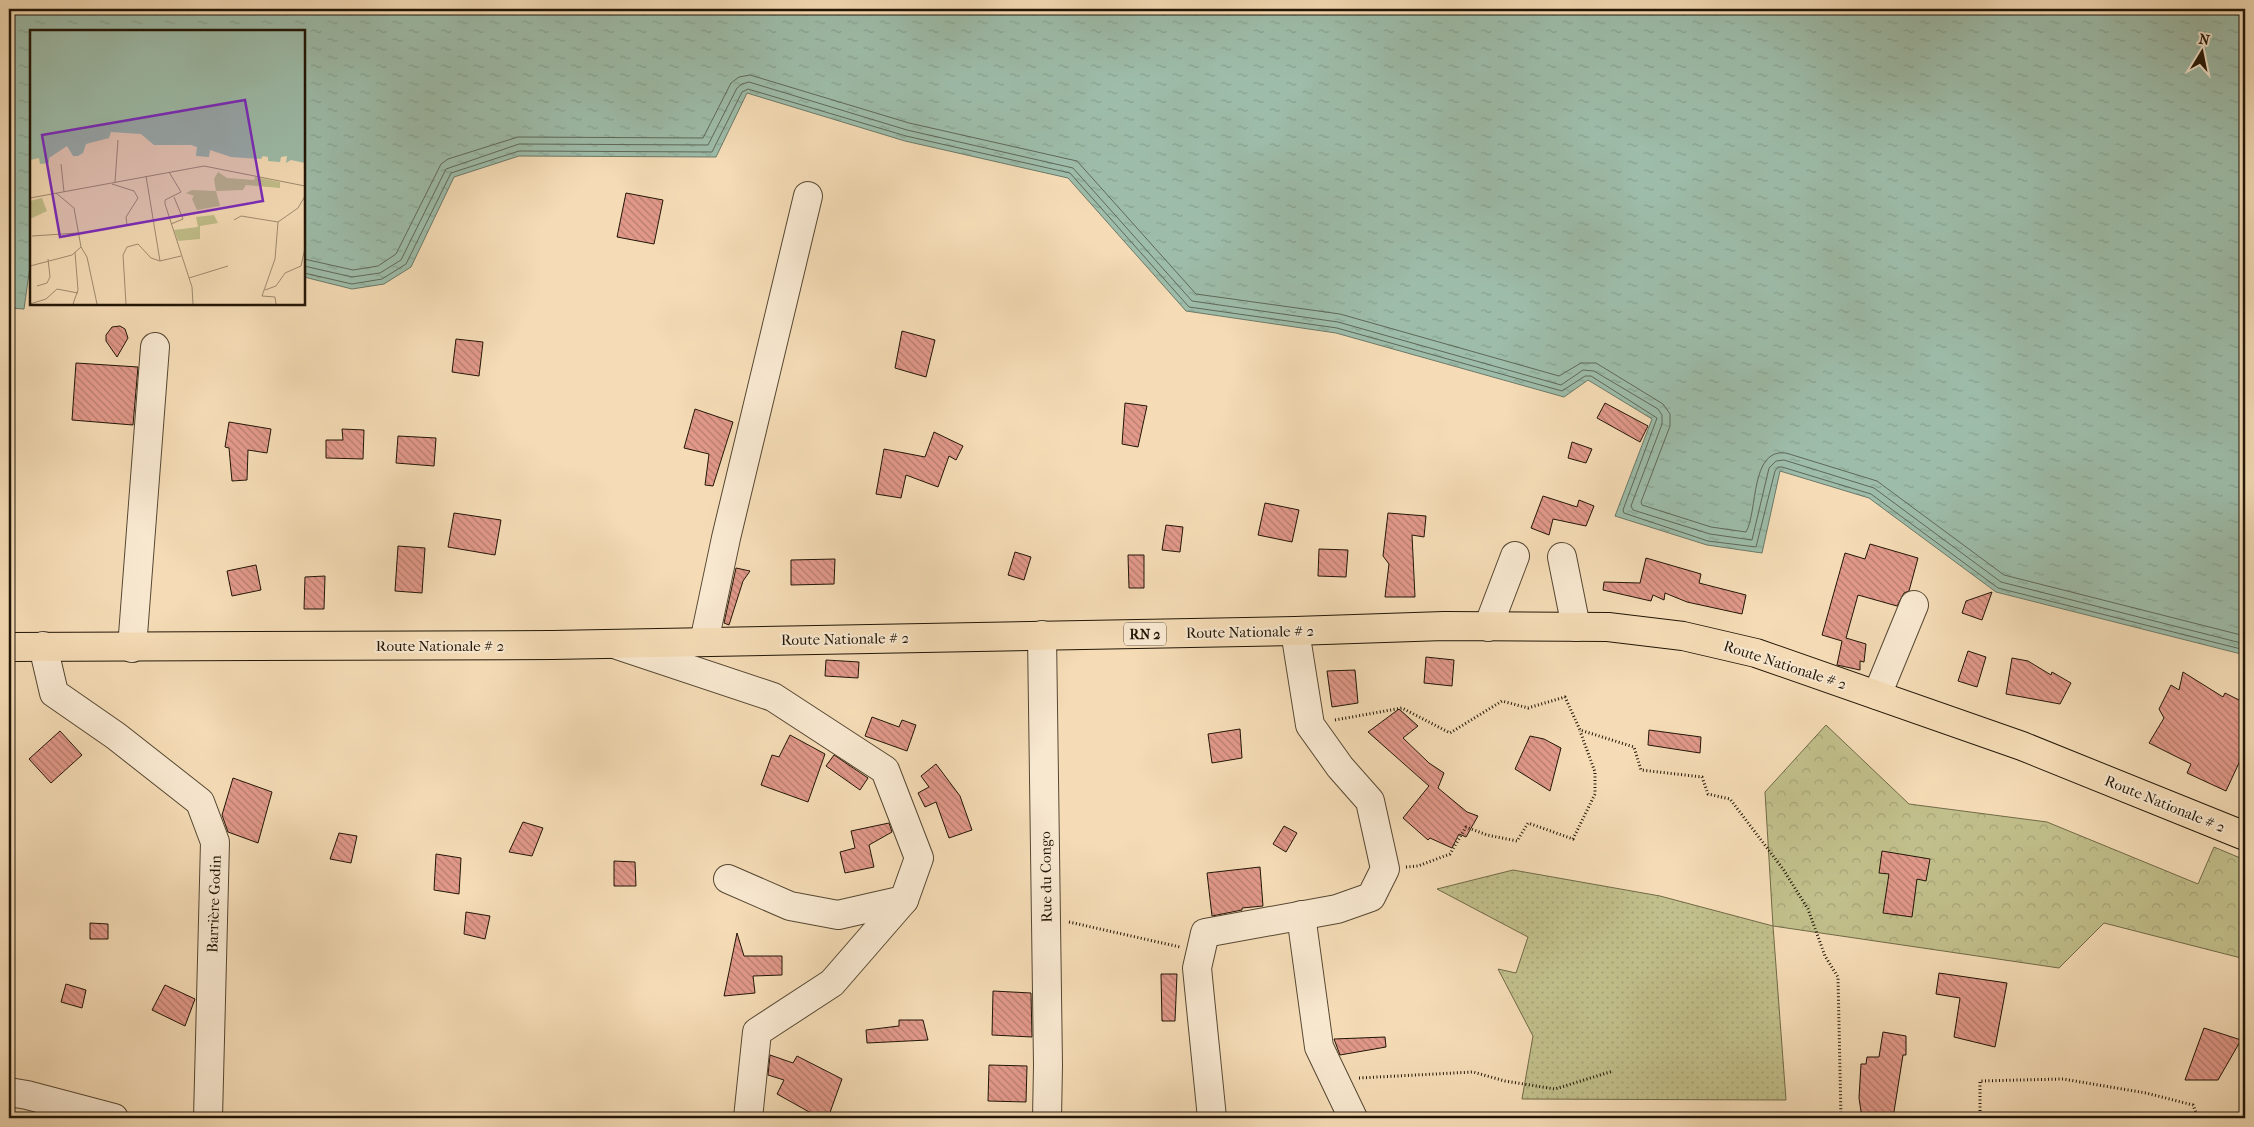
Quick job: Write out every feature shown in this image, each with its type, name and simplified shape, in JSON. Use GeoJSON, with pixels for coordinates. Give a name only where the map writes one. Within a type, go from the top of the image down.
{"type":"FeatureCollection","features":[{"type":"Feature","properties":{"kind":"main road","name":"Route Nationale # 2"},"geometry":{"type":"LineString","coordinates":[[9,647],[132,648],[615,644],[1488,627],[1608,628],[1683,636],[1756,652],[2022,746],[2245,836]]}},
{"type":"Feature","properties":{"kind":"street"},"geometry":{"type":"LineString","coordinates":[[704,642],[726,538],[808,196]]}},
{"type":"Feature","properties":{"kind":"street"},"geometry":{"type":"LineString","coordinates":[[132,648],[155,347]]}},
{"type":"Feature","properties":{"kind":"street"},"geometry":{"type":"LineString","coordinates":[[1488,627],[1515,556]]}},
{"type":"Feature","properties":{"kind":"street"},"geometry":{"type":"LineString","coordinates":[[1562,557],[1576,627]]}},
{"type":"Feature","properties":{"kind":"street"},"geometry":{"type":"LineString","coordinates":[[1877,695],[1914,605]]}},
{"type":"Feature","properties":{"kind":"street"},"geometry":{"type":"LineString","coordinates":[[1212,1118],[1197,968],[1205,932],[1337,909],[1371,898],[1385,869],[1370,801],[1340,767],[1310,725],[1295,631]]}},
{"type":"Feature","properties":{"kind":"street","name":"Rue du Congo"},"geometry":{"type":"LineString","coordinates":[[1042,636],[1047,1118]]}},
{"type":"Feature","properties":{"kind":"street"},"geometry":{"type":"LineString","coordinates":[[615,644],[773,697],[885,770],[919,858],[904,900],[832,983],[757,1032],[748,1118]]}},
{"type":"Feature","properties":{"kind":"street","name":"Barrière Godin"},"geometry":{"type":"LineString","coordinates":[[42,646],[54,693],[116,736],[200,802],[216,842],[208,1118]]}},
{"type":"Feature","properties":{"kind":"street"},"geometry":{"type":"LineString","coordinates":[[728,879],[790,906],[838,915],[904,900]]}},
{"type":"Feature","properties":{"kind":"street"},"geometry":{"type":"LineString","coordinates":[[1301,916],[1318,1047],[1353,1118]]}},
{"type":"Feature","properties":{"kind":"street"},"geometry":{"type":"LineString","coordinates":[[9,1092],[114,1118]]}},
{"type":"Feature","properties":{"kind":"path"},"geometry":{"type":"LineString","coordinates":[[1310,725],[1402,708],[1450,733],[1502,701],[1528,708],[1566,697],[1595,772],[1595,794],[1573,839],[1528,823],[1518,841],[1487,835],[1466,827],[1450,854],[1418,866],[1385,869]]}},
{"type":"Feature","properties":{"kind":"path"},"geometry":{"type":"LineString","coordinates":[[1580,730],[1634,747],[1641,770],[1702,777],[1708,794],[1730,799],[1783,869],[1808,909],[1825,956],[1838,977],[1841,1118]]}},
{"type":"Feature","properties":{"kind":"path"},"geometry":{"type":"LineString","coordinates":[[1046,917],[1200,951]]}},
{"type":"Feature","properties":{"kind":"path"},"geometry":{"type":"LineString","coordinates":[[1334,1079],[1473,1072],[1505,1081],[1555,1089],[1613,1071]]}},
{"type":"Feature","properties":{"kind":"path"},"geometry":{"type":"LineString","coordinates":[[1980,1118],[1980,1081],[2063,1079],[2146,1093],[2193,1106],[2198,1118]]}},
{"type":"Feature","properties":{"kind":"green space"},"geometry":{"type":"Polygon","coordinates":[[[1826,725],[1909,804],[2047,822],[2198,884],[2214,847],[2245,860],[2245,959],[2104,923],[2059,968],[1773,926],[1765,792],[1826,725]]]}},
{"type":"Feature","properties":{"kind":"green space"},"geometry":{"type":"Polygon","coordinates":[[[1513,870],[1660,896],[1773,926],[1786,1100],[1522,1099],[1533,1036],[1498,969],[1516,973],[1528,937],[1437,889],[1513,870]]]}},
{"type":"Feature","properties":{"kind":"water"},"geometry":{"type":"Polygon","coordinates":[[[9,9],[2245,9],[2245,655],[1996,592],[1869,498],[1780,471],[1762,553],[1707,545],[1615,516],[1652,419],[1588,380],[1564,397],[1336,333],[1186,311],[1068,178],[905,141],[747,93],[716,157],[519,156],[454,177],[411,267],[384,284],[352,289],[305,277],[305,30],[30,30],[30,266],[24,309],[9,308],[9,9]]]}},
{"type":"Feature","properties":{"kind":"building"},"geometry":{"type":"Polygon","coordinates":[[[626,193],[663,200],[654,244],[617,237],[626,193]]]}},
{"type":"Feature","properties":{"kind":"building"},"geometry":{"type":"Polygon","coordinates":[[[120,326],[125,329],[128,338],[117,357],[106,341],[106,335],[112,327],[120,326]]]}},
{"type":"Feature","properties":{"kind":"building"},"geometry":{"type":"Polygon","coordinates":[[[902,331],[935,340],[926,377],[895,368],[902,331]]]}},
{"type":"Feature","properties":{"kind":"building"},"geometry":{"type":"Polygon","coordinates":[[[456,339],[483,342],[479,376],[452,372],[456,339]]]}},
{"type":"Feature","properties":{"kind":"building"},"geometry":{"type":"Polygon","coordinates":[[[76,363],[138,367],[133,425],[72,420],[76,363]]]}},
{"type":"Feature","properties":{"kind":"building"},"geometry":{"type":"Polygon","coordinates":[[[1125,403],[1147,406],[1138,447],[1122,444],[1125,403]]]}},
{"type":"Feature","properties":{"kind":"building"},"geometry":{"type":"Polygon","coordinates":[[[1605,403],[1648,426],[1640,442],[1597,418],[1605,403]]]}},
{"type":"Feature","properties":{"kind":"building"},"geometry":{"type":"Polygon","coordinates":[[[695,409],[733,422],[713,486],[705,485],[709,454],[684,448],[695,409]]]}},
{"type":"Feature","properties":{"kind":"building"},"geometry":{"type":"Polygon","coordinates":[[[229,422],[271,429],[267,453],[248,450],[247,480],[232,481],[229,448],[225,447],[229,422]]]}},
{"type":"Feature","properties":{"kind":"building"},"geometry":{"type":"Polygon","coordinates":[[[342,429],[364,430],[363,459],[326,458],[326,440],[343,440],[342,429]]]}},
{"type":"Feature","properties":{"kind":"building"},"geometry":{"type":"Polygon","coordinates":[[[934,432],[963,446],[956,460],[949,456],[938,487],[906,475],[901,498],[876,494],[884,449],[925,457],[934,432]]]}},
{"type":"Feature","properties":{"kind":"building"},"geometry":{"type":"Polygon","coordinates":[[[398,436],[436,438],[434,466],[396,463],[398,436]]]}},
{"type":"Feature","properties":{"kind":"building"},"geometry":{"type":"Polygon","coordinates":[[[1572,442],[1592,449],[1586,463],[1568,458],[1572,442]]]}},
{"type":"Feature","properties":{"kind":"building"},"geometry":{"type":"Polygon","coordinates":[[[1543,496],[1577,507],[1579,500],[1594,506],[1586,526],[1553,519],[1549,535],[1531,528],[1543,496]]]}},
{"type":"Feature","properties":{"kind":"building"},"geometry":{"type":"Polygon","coordinates":[[[1265,503],[1299,510],[1292,542],[1258,535],[1265,503]]]}},
{"type":"Feature","properties":{"kind":"building"},"geometry":{"type":"Polygon","coordinates":[[[454,513],[501,520],[495,555],[448,547],[454,513]]]}},
{"type":"Feature","properties":{"kind":"building"},"geometry":{"type":"Polygon","coordinates":[[[1388,513],[1426,516],[1424,537],[1412,535],[1415,597],[1385,597],[1389,564],[1383,556],[1388,513]]]}},
{"type":"Feature","properties":{"kind":"building"},"geometry":{"type":"Polygon","coordinates":[[[1166,525],[1183,527],[1180,552],[1162,550],[1166,525]]]}},
{"type":"Feature","properties":{"kind":"building"},"geometry":{"type":"Polygon","coordinates":[[[1870,544],[1918,558],[1909,591],[1904,593],[1897,606],[1858,595],[1846,638],[1866,644],[1864,662],[1860,661],[1860,670],[1837,665],[1842,641],[1822,635],[1845,553],[1865,559],[1870,544]]]}},
{"type":"Feature","properties":{"kind":"building"},"geometry":{"type":"Polygon","coordinates":[[[398,546],[425,548],[422,593],[395,591],[398,546]]]}},
{"type":"Feature","properties":{"kind":"building"},"geometry":{"type":"Polygon","coordinates":[[[1319,549],[1348,550],[1346,577],[1318,576],[1319,549]]]}},
{"type":"Feature","properties":{"kind":"building"},"geometry":{"type":"Polygon","coordinates":[[[1015,552],[1031,557],[1024,580],[1008,575],[1015,552]]]}},
{"type":"Feature","properties":{"kind":"building"},"geometry":{"type":"Polygon","coordinates":[[[1128,555],[1144,555],[1144,588],[1129,588],[1128,555]]]}},
{"type":"Feature","properties":{"kind":"building"},"geometry":{"type":"Polygon","coordinates":[[[1646,558],[1701,574],[1699,583],[1746,595],[1742,614],[1687,602],[1665,593],[1664,600],[1653,595],[1651,601],[1603,590],[1604,582],[1640,583],[1646,558]]]}},
{"type":"Feature","properties":{"kind":"building"},"geometry":{"type":"Polygon","coordinates":[[[835,559],[834,584],[791,585],[791,560],[835,559]]]}},
{"type":"Feature","properties":{"kind":"building"},"geometry":{"type":"Polygon","coordinates":[[[256,565],[261,590],[232,596],[227,571],[256,565]]]}},
{"type":"Feature","properties":{"kind":"building"},"geometry":{"type":"Polygon","coordinates":[[[736,568],[750,571],[743,581],[729,625],[724,623],[736,568]]]}},
{"type":"Feature","properties":{"kind":"building"},"geometry":{"type":"Polygon","coordinates":[[[325,576],[324,609],[304,609],[305,577],[325,576]]]}},
{"type":"Feature","properties":{"kind":"building"},"geometry":{"type":"Polygon","coordinates":[[[1992,592],[1982,620],[1962,613],[1966,601],[1992,592]]]}},
{"type":"Feature","properties":{"kind":"building"},"geometry":{"type":"Polygon","coordinates":[[[1968,651],[1986,657],[1977,687],[1958,681],[1968,651]]]}},
{"type":"Feature","properties":{"kind":"building"},"geometry":{"type":"Polygon","coordinates":[[[1426,657],[1454,660],[1452,686],[1424,683],[1426,657]]]}},
{"type":"Feature","properties":{"kind":"building"},"geometry":{"type":"Polygon","coordinates":[[[2012,658],[2028,661],[2051,675],[2052,672],[2071,683],[2060,704],[2006,694],[2012,658]]]}},
{"type":"Feature","properties":{"kind":"building"},"geometry":{"type":"Polygon","coordinates":[[[826,660],[859,662],[858,678],[825,676],[826,660]]]}},
{"type":"Feature","properties":{"kind":"building"},"geometry":{"type":"Polygon","coordinates":[[[1355,670],[1358,703],[1332,707],[1327,671],[1355,670]]]}},
{"type":"Feature","properties":{"kind":"building"},"geometry":{"type":"Polygon","coordinates":[[[2183,672],[2223,697],[2225,693],[2245,703],[2245,750],[2226,791],[2187,773],[2191,764],[2149,743],[2164,718],[2159,709],[2171,685],[2179,690],[2183,672]]]}},
{"type":"Feature","properties":{"kind":"building"},"geometry":{"type":"Polygon","coordinates":[[[1399,709],[1418,726],[1403,738],[1429,763],[1444,773],[1438,788],[1467,812],[1478,816],[1466,837],[1459,834],[1452,848],[1430,838],[1428,840],[1403,818],[1429,786],[1368,732],[1399,709]]]}},
{"type":"Feature","properties":{"kind":"building"},"geometry":{"type":"Polygon","coordinates":[[[872,717],[899,727],[902,720],[916,725],[907,751],[865,736],[872,717]]]}},
{"type":"Feature","properties":{"kind":"building"},"geometry":{"type":"Polygon","coordinates":[[[1240,729],[1242,758],[1212,763],[1208,734],[1240,729]]]}},
{"type":"Feature","properties":{"kind":"building"},"geometry":{"type":"Polygon","coordinates":[[[1649,730],[1701,737],[1700,753],[1648,745],[1649,730]]]}},
{"type":"Feature","properties":{"kind":"building"},"geometry":{"type":"Polygon","coordinates":[[[60,731],[82,755],[51,783],[29,759],[60,731]]]}},
{"type":"Feature","properties":{"kind":"building"},"geometry":{"type":"Polygon","coordinates":[[[790,735],[825,754],[808,802],[761,785],[772,755],[779,757],[790,735]]]}},
{"type":"Feature","properties":{"kind":"building"},"geometry":{"type":"Polygon","coordinates":[[[1530,736],[1544,739],[1561,748],[1550,791],[1515,769],[1530,736]]]}},
{"type":"Feature","properties":{"kind":"building"},"geometry":{"type":"Polygon","coordinates":[[[834,755],[868,778],[860,790],[826,766],[834,755]]]}},
{"type":"Feature","properties":{"kind":"building"},"geometry":{"type":"Polygon","coordinates":[[[936,764],[960,796],[972,830],[949,838],[936,802],[925,807],[918,793],[929,787],[921,776],[936,764]]]}},
{"type":"Feature","properties":{"kind":"building"},"geometry":{"type":"Polygon","coordinates":[[[233,778],[272,792],[258,843],[228,832],[222,815],[233,778]]]}},
{"type":"Feature","properties":{"kind":"building"},"geometry":{"type":"Polygon","coordinates":[[[523,822],[543,828],[532,856],[509,852],[523,822]]]}},
{"type":"Feature","properties":{"kind":"building"},"geometry":{"type":"Polygon","coordinates":[[[889,823],[892,832],[869,845],[874,867],[845,873],[840,852],[855,848],[851,831],[889,823]]]}},
{"type":"Feature","properties":{"kind":"building"},"geometry":{"type":"Polygon","coordinates":[[[1284,826],[1297,833],[1286,852],[1273,844],[1284,826]]]}},
{"type":"Feature","properties":{"kind":"building"},"geometry":{"type":"Polygon","coordinates":[[[339,833],[357,836],[351,863],[330,859],[339,833]]]}},
{"type":"Feature","properties":{"kind":"building"},"geometry":{"type":"Polygon","coordinates":[[[1882,851],[1930,859],[1926,881],[1917,879],[1912,917],[1883,913],[1889,874],[1879,873],[1882,851]]]}},
{"type":"Feature","properties":{"kind":"building"},"geometry":{"type":"Polygon","coordinates":[[[436,854],[461,858],[459,894],[434,890],[436,854]]]}},
{"type":"Feature","properties":{"kind":"building"},"geometry":{"type":"Polygon","coordinates":[[[614,861],[635,862],[636,886],[614,886],[614,861]]]}},
{"type":"Feature","properties":{"kind":"building"},"geometry":{"type":"Polygon","coordinates":[[[1260,867],[1263,906],[1242,908],[1242,910],[1212,916],[1207,873],[1260,867]]]}},
{"type":"Feature","properties":{"kind":"building"},"geometry":{"type":"Polygon","coordinates":[[[466,912],[490,916],[485,939],[464,934],[466,912]]]}},
{"type":"Feature","properties":{"kind":"building"},"geometry":{"type":"Polygon","coordinates":[[[90,923],[108,924],[108,939],[90,939],[90,923]]]}},
{"type":"Feature","properties":{"kind":"building"},"geometry":{"type":"Polygon","coordinates":[[[737,933],[744,956],[782,956],[782,975],[753,976],[755,993],[724,996],[737,933]]]}},
{"type":"Feature","properties":{"kind":"building"},"geometry":{"type":"Polygon","coordinates":[[[1939,973],[2007,983],[1995,1047],[1954,1037],[1960,998],[1936,994],[1939,973]]]}},
{"type":"Feature","properties":{"kind":"building"},"geometry":{"type":"Polygon","coordinates":[[[1161,974],[1177,974],[1175,1021],[1162,1021],[1161,974]]]}},
{"type":"Feature","properties":{"kind":"building"},"geometry":{"type":"Polygon","coordinates":[[[66,984],[86,990],[82,1008],[61,1002],[66,984]]]}},
{"type":"Feature","properties":{"kind":"building"},"geometry":{"type":"Polygon","coordinates":[[[165,985],[195,999],[185,1026],[152,1010],[165,985]]]}},
{"type":"Feature","properties":{"kind":"building"},"geometry":{"type":"Polygon","coordinates":[[[993,991],[1031,993],[1032,1037],[992,1035],[993,991]]]}},
{"type":"Feature","properties":{"kind":"building"},"geometry":{"type":"Polygon","coordinates":[[[899,1020],[923,1020],[928,1040],[867,1043],[866,1030],[899,1026],[899,1020]]]}},
{"type":"Feature","properties":{"kind":"building"},"geometry":{"type":"Polygon","coordinates":[[[2204,1028],[2241,1040],[2218,1080],[2185,1080],[2204,1028]]]}},
{"type":"Feature","properties":{"kind":"building"},"geometry":{"type":"Polygon","coordinates":[[[1883,1032],[1906,1036],[1906,1055],[1903,1055],[1893,1118],[1862,1118],[1859,1098],[1861,1064],[1866,1064],[1867,1057],[1879,1057],[1883,1032]]]}},
{"type":"Feature","properties":{"kind":"building"},"geometry":{"type":"Polygon","coordinates":[[[1385,1037],[1386,1047],[1340,1055],[1334,1039],[1385,1037]]]}},
{"type":"Feature","properties":{"kind":"building"},"geometry":{"type":"Polygon","coordinates":[[[770,1055],[793,1063],[797,1056],[842,1079],[828,1118],[820,1118],[777,1094],[784,1080],[768,1075],[770,1055]]]}},
{"type":"Feature","properties":{"kind":"building"},"geometry":{"type":"Polygon","coordinates":[[[989,1065],[1027,1066],[1026,1102],[988,1101],[989,1065]]]}}]}
